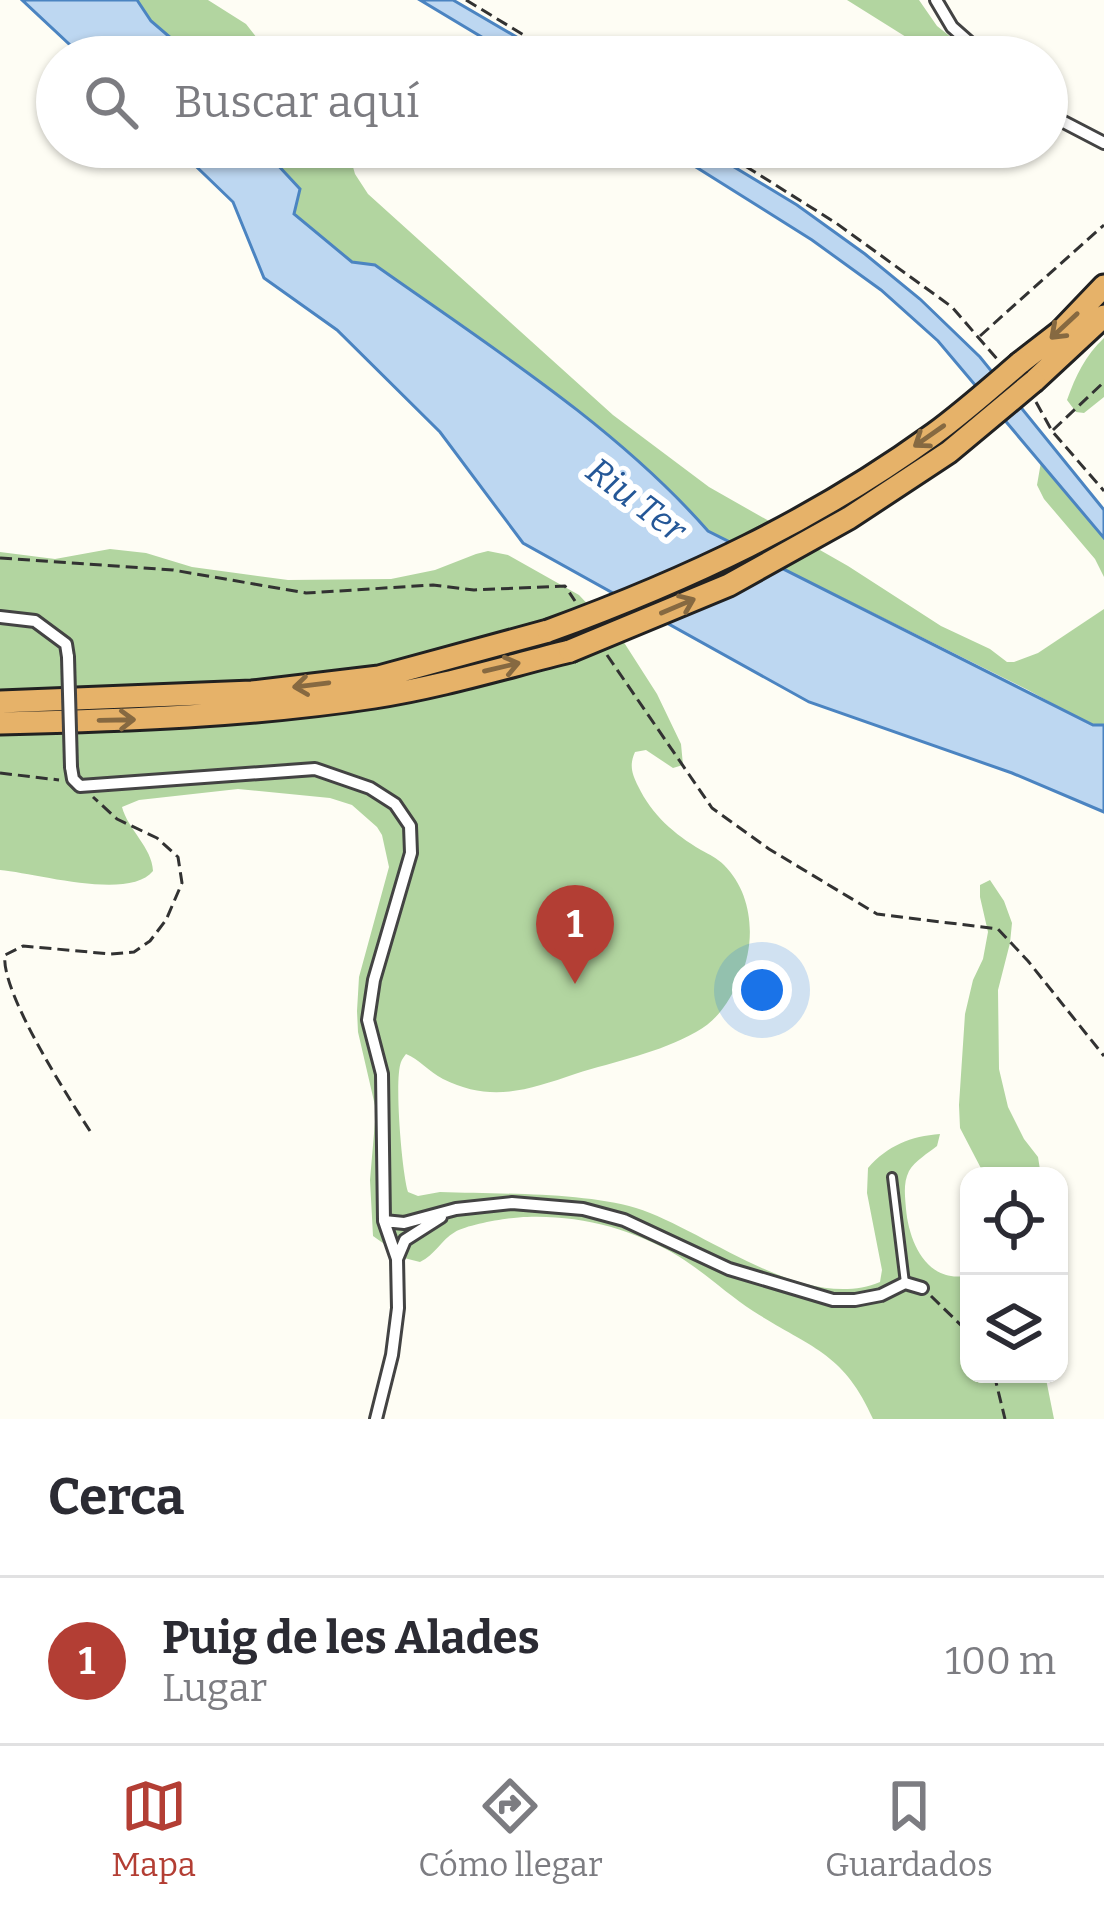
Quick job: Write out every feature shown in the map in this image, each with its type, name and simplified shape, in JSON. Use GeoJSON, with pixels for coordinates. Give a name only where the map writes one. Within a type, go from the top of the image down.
{"type":"FeatureCollection","features":[{"type":"Feature","properties":{"kind":"highway"},"geometry":{"type":"LineString","coordinates":[[0,723],[269,711],[379,697],[570,651],[729,585],[849,518],[949,452],[1024,378],[1104,286]]}},
{"type":"Feature","properties":{"kind":"highway"},"geometry":{"type":"LineString","coordinates":[[0,703],[253,692],[379,677],[548,632],[723,561],[786,527],[1024,378],[1104,316]]}},
{"type":"Feature","properties":{"kind":"street"},"geometry":{"type":"LineString","coordinates":[[936,0],[962,36]]}},
{"type":"Feature","properties":{"kind":"street"},"geometry":{"type":"LineString","coordinates":[[1068,122],[1104,143]]}},
{"type":"Feature","properties":{"kind":"street"},"geometry":{"type":"LineString","coordinates":[[0,617],[35,620],[66,644],[75,777],[315,769],[370,788],[395,804],[410,826],[411,853],[374,980],[368,1020],[382,1074],[384,1221],[398,1259],[392,1355],[376,1419]]}},
{"type":"Feature","properties":{"kind":"street"},"geometry":{"type":"LineString","coordinates":[[384,1221],[404,1223],[455,1209],[512,1203],[583,1209],[624,1220],[729,1269],[833,1300],[881,1295],[905,1283],[922,1288]]}},
{"type":"Feature","properties":{"kind":"street"},"geometry":{"type":"LineString","coordinates":[[398,1259],[405,1240],[455,1209]]}},
{"type":"Feature","properties":{"kind":"lane"},"geometry":{"type":"LineString","coordinates":[[892,1177],[905,1283]]}},
{"type":"Feature","properties":{"kind":"path"},"geometry":{"type":"LineString","coordinates":[[466,0],[525,36]]}},
{"type":"Feature","properties":{"kind":"path"},"geometry":{"type":"LineString","coordinates":[[748,168],[836,223],[952,308],[1024,378],[1052,431],[1104,491]]}},
{"type":"Feature","properties":{"kind":"path"},"geometry":{"type":"LineString","coordinates":[[979,337],[1104,225]]}},
{"type":"Feature","properties":{"kind":"path"},"geometry":{"type":"LineString","coordinates":[[1052,431],[1104,382]]}},
{"type":"Feature","properties":{"kind":"path"},"geometry":{"type":"LineString","coordinates":[[0,558],[173,570],[306,593],[433,585],[475,590],[566,586],[577,605]]}},
{"type":"Feature","properties":{"kind":"path"},"geometry":{"type":"LineString","coordinates":[[601,644],[712,808],[769,849],[877,914],[998,929],[1104,1056]]}},
{"type":"Feature","properties":{"kind":"path"},"geometry":{"type":"LineString","coordinates":[[0,773],[46,780],[75,777],[117,819],[157,838],[178,856],[182,883],[166,920],[134,952],[23,946],[4,955],[0,965],[15,1013],[90,1131]]}},
{"type":"Feature","properties":{"kind":"path"},"geometry":{"type":"LineString","coordinates":[[922,1288],[960,1324]]}},
{"type":"Feature","properties":{"kind":"path"},"geometry":{"type":"LineString","coordinates":[[996,1383],[1005,1419]]}},
{"type":"Feature","properties":{"kind":"green space"},"geometry":{"type":"Polygon","coordinates":[[[137,0],[208,0],[246,24],[255,36],[168,36],[137,0]]]}},
{"type":"Feature","properties":{"kind":"green space"},"geometry":{"type":"Polygon","coordinates":[[[847,0],[919,0],[950,36],[904,36],[847,0]]]}},
{"type":"Feature","properties":{"kind":"green space"},"geometry":{"type":"Polygon","coordinates":[[[280,168],[353,168],[368,194],[613,415],[709,487],[1007,662],[1038,653],[1104,609],[1104,725],[1093,726],[708,531],[633,457],[550,389],[375,266],[352,263],[293,214],[299,189],[280,168]]]}},
{"type":"Feature","properties":{"kind":"green space"},"geometry":{"type":"Polygon","coordinates":[[[1104,338],[1104,397],[1084,413],[1076,412],[1067,400],[1070,391],[1086,359],[1104,338]]]}},
{"type":"Feature","properties":{"kind":"green space"},"geometry":{"type":"Polygon","coordinates":[[[1041,462],[1104,538],[1104,577],[1095,559],[1044,499],[1037,485],[1041,462]]]}},
{"type":"Feature","properties":{"kind":"green space"},"geometry":{"type":"Polygon","coordinates":[[[110,549],[146,553],[192,567],[288,580],[391,579],[488,551],[508,555],[579,595],[625,644],[681,744],[683,765],[673,768],[646,750],[635,752],[633,773],[665,823],[719,860],[734,877],[749,918],[746,962],[723,1008],[696,1032],[652,1051],[541,1085],[509,1092],[477,1091],[443,1079],[406,1054],[399,1072],[399,1106],[408,1192],[418,1196],[440,1192],[539,1195],[614,1203],[663,1219],[787,1278],[850,1289],[880,1282],[882,1270],[867,1193],[868,1168],[900,1144],[940,1134],[937,1146],[907,1176],[905,1199],[911,1235],[923,1258],[942,1274],[960,1276],[960,1383],[1047,1383],[1054,1419],[873,1419],[850,1379],[823,1353],[753,1311],[678,1256],[606,1226],[547,1217],[490,1222],[455,1232],[420,1262],[404,1258],[373,1236],[370,1180],[376,1110],[357,1011],[359,977],[389,867],[377,827],[352,805],[330,798],[238,789],[139,800],[122,807],[152,862],[153,871],[141,880],[104,885],[0,870],[0,552],[55,559],[110,549]]]}},
{"type":"Feature","properties":{"kind":"green space"},"geometry":{"type":"Polygon","coordinates":[[[990,880],[1012,923],[998,990],[999,1069],[1008,1107],[1040,1167],[980,1167],[960,1128],[965,1014],[988,932],[980,885],[990,880]]]}},
{"type":"Feature","properties":{"kind":"water"},"geometry":{"type":"Polygon","coordinates":[[[22,0],[137,0],[168,36],[61,36],[22,0]]]}},
{"type":"Feature","properties":{"kind":"water"},"geometry":{"type":"Polygon","coordinates":[[[420,0],[453,0],[515,36],[480,36],[420,0]]]}},
{"type":"Feature","properties":{"kind":"water","name":"Riu Ter"},"geometry":{"type":"Polygon","coordinates":[[[198,168],[280,168],[300,189],[294,214],[352,262],[375,265],[550,389],[633,457],[708,531],[1093,725],[1104,725],[1104,812],[1012,773],[809,702],[523,543],[440,432],[337,330],[264,278],[233,202],[198,168]]]}},
{"type":"Feature","properties":{"kind":"water"},"geometry":{"type":"Polygon","coordinates":[[[697,168],[736,168],[797,205],[920,299],[980,357],[1104,510],[1104,538],[938,341],[881,290],[697,168]]]}},
{"type":"Feature","properties":{"kind":"place","name":"Puig de les Alades"},"geometry":{"type":"Point","coordinates":[575,984]}}]}
